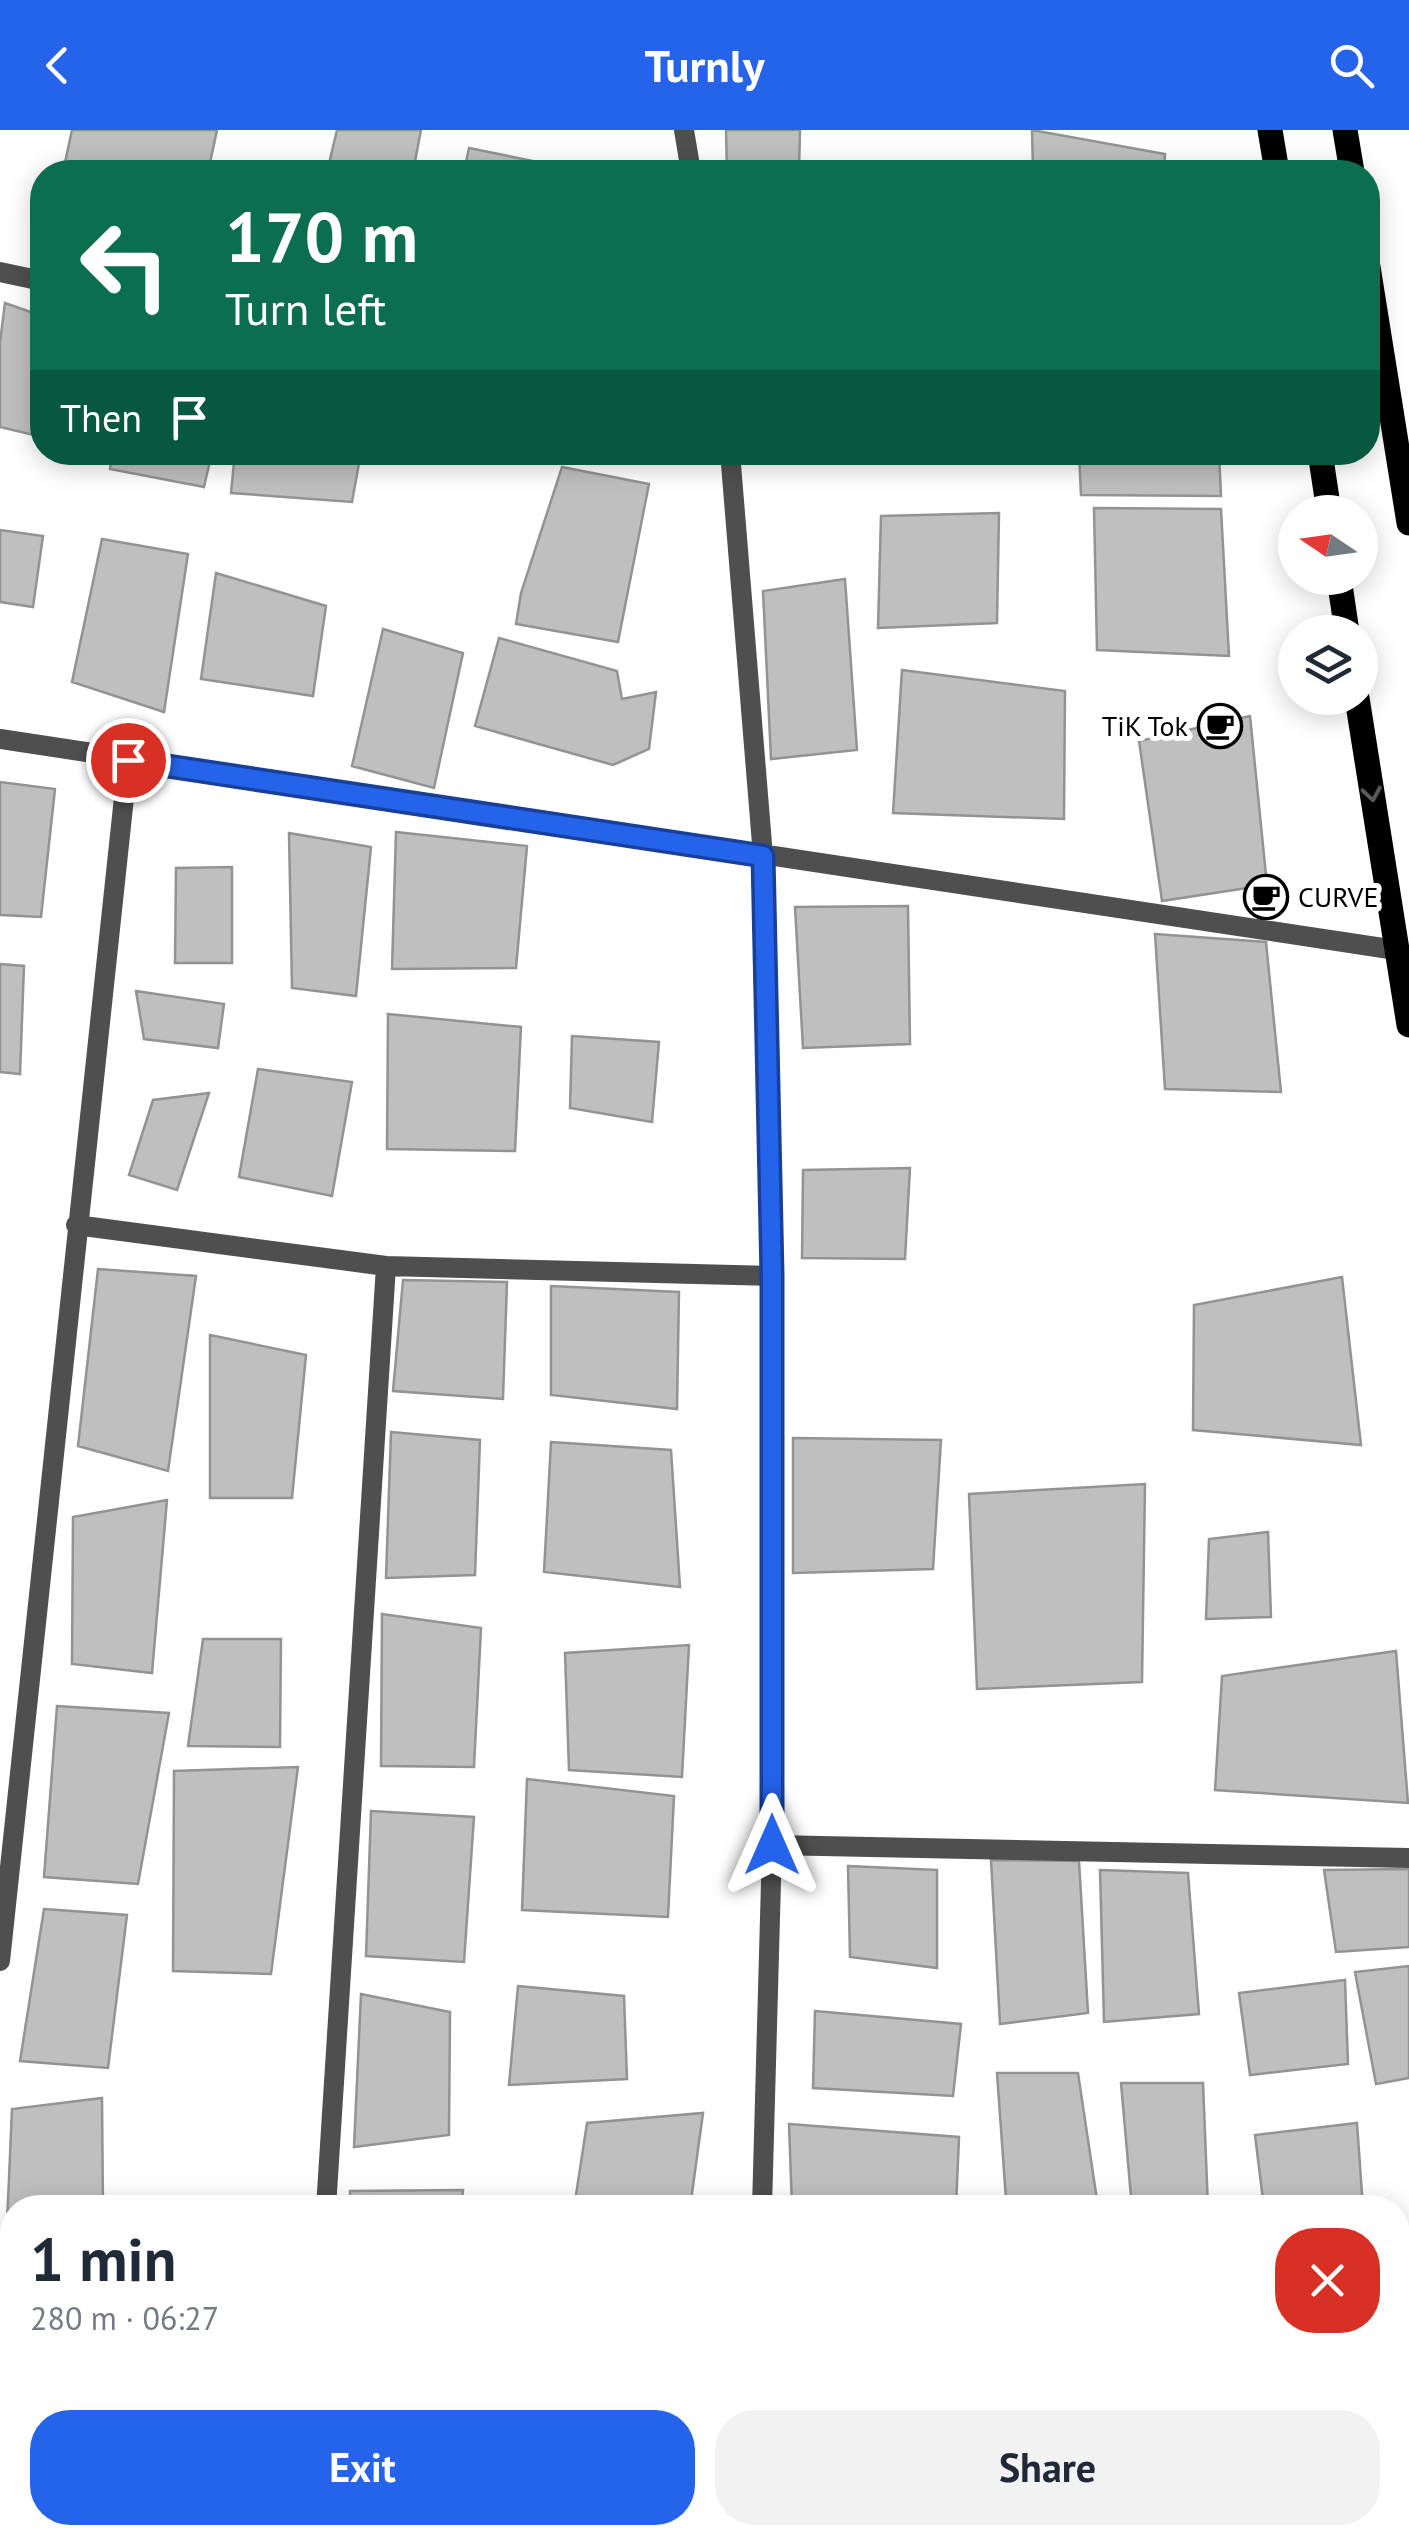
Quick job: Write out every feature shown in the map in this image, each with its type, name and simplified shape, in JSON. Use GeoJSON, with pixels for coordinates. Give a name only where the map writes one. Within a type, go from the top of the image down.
{"type":"FeatureCollection","features":[{"type":"Feature","properties":{"kind":"main road"},"geometry":{"type":"LineString","coordinates":[[1269,130],[1275,160]]}},
{"type":"Feature","properties":{"kind":"main road"},"geometry":{"type":"LineString","coordinates":[[1345,130],[1350,160]]}},
{"type":"Feature","properties":{"kind":"main road"},"geometry":{"type":"LineString","coordinates":[[1380,342],[1409,522]]}},
{"type":"Feature","properties":{"kind":"main road"},"geometry":{"type":"LineString","coordinates":[[1322,465],[1326,495]]}},
{"type":"Feature","properties":{"kind":"main road"},"geometry":{"type":"LineString","coordinates":[[1361,715],[1409,1026]]}},
{"type":"Feature","properties":{"kind":"street"},"geometry":{"type":"LineString","coordinates":[[684,130],[689,160]]}},
{"type":"Feature","properties":{"kind":"street"},"geometry":{"type":"LineString","coordinates":[[0,272],[30,278]]}},
{"type":"Feature","properties":{"kind":"street"},"geometry":{"type":"LineString","coordinates":[[731,465],[763,856],[772,1276],[772,1845],[762,2195]]}},
{"type":"Feature","properties":{"kind":"street"},"geometry":{"type":"LineString","coordinates":[[0,739],[1396,950]]}},
{"type":"Feature","properties":{"kind":"street"},"geometry":{"type":"LineString","coordinates":[[0,1961],[5,1855],[128,760]]}},
{"type":"Feature","properties":{"kind":"street"},"geometry":{"type":"LineString","coordinates":[[76,1225],[386,1266],[772,1276]]}},
{"type":"Feature","properties":{"kind":"street"},"geometry":{"type":"LineString","coordinates":[[327,2195],[386,1266]]}},
{"type":"Feature","properties":{"kind":"street"},"geometry":{"type":"LineString","coordinates":[[772,1845],[1409,1858]]}},
{"type":"Feature","properties":{"kind":"building"},"geometry":{"type":"Polygon","coordinates":[[[72,130],[217,130],[211,160],[66,160],[72,130]]]}},
{"type":"Feature","properties":{"kind":"building"},"geometry":{"type":"Polygon","coordinates":[[[337,130],[421,130],[415,160],[330,160],[337,130]]]}},
{"type":"Feature","properties":{"kind":"building"},"geometry":{"type":"Polygon","coordinates":[[[726,130],[800,130],[799,160],[727,160],[726,130]]]}},
{"type":"Feature","properties":{"kind":"building"},"geometry":{"type":"Polygon","coordinates":[[[1032,130],[1165,154],[1165,160],[1033,160],[1032,130]]]}},
{"type":"Feature","properties":{"kind":"building"},"geometry":{"type":"Polygon","coordinates":[[[469,148],[528,160],[466,160],[469,148]]]}},
{"type":"Feature","properties":{"kind":"building"},"geometry":{"type":"Polygon","coordinates":[[[5,303],[30,312],[30,434],[0,427],[0,342],[5,303]]]}},
{"type":"Feature","properties":{"kind":"building"},"geometry":{"type":"Polygon","coordinates":[[[110,465],[209,465],[204,487],[110,469],[110,465]]]}},
{"type":"Feature","properties":{"kind":"building"},"geometry":{"type":"Polygon","coordinates":[[[234,465],[359,465],[352,502],[231,493],[234,465]]]}},
{"type":"Feature","properties":{"kind":"building"},"geometry":{"type":"Polygon","coordinates":[[[1080,465],[1220,465],[1221,496],[1081,495],[1080,465]]]}},
{"type":"Feature","properties":{"kind":"building"},"geometry":{"type":"Polygon","coordinates":[[[562,467],[649,484],[618,642],[516,624],[521,593],[562,467]]]}},
{"type":"Feature","properties":{"kind":"building"},"geometry":{"type":"Polygon","coordinates":[[[1094,508],[1221,509],[1229,656],[1097,650],[1094,508]]]}},
{"type":"Feature","properties":{"kind":"building"},"geometry":{"type":"Polygon","coordinates":[[[999,513],[997,623],[878,628],[881,516],[999,513]]]}},
{"type":"Feature","properties":{"kind":"building"},"geometry":{"type":"Polygon","coordinates":[[[0,530],[43,536],[33,607],[0,602],[0,530]]]}},
{"type":"Feature","properties":{"kind":"building"},"geometry":{"type":"Polygon","coordinates":[[[102,539],[188,554],[164,712],[72,682],[102,539]]]}},
{"type":"Feature","properties":{"kind":"building"},"geometry":{"type":"Polygon","coordinates":[[[216,573],[326,606],[313,696],[201,679],[216,573]]]}},
{"type":"Feature","properties":{"kind":"building"},"geometry":{"type":"Polygon","coordinates":[[[845,579],[857,750],[771,759],[763,591],[845,579]]]}},
{"type":"Feature","properties":{"kind":"building"},"geometry":{"type":"Polygon","coordinates":[[[383,629],[463,653],[434,788],[352,766],[383,629]]]}},
{"type":"Feature","properties":{"kind":"building"},"geometry":{"type":"Polygon","coordinates":[[[499,638],[617,671],[622,699],[656,692],[649,749],[613,765],[475,726],[499,638]]]}},
{"type":"Feature","properties":{"kind":"building"},"geometry":{"type":"Polygon","coordinates":[[[902,670],[1065,691],[1064,819],[893,813],[902,670]]]}},
{"type":"Feature","properties":{"kind":"building"},"geometry":{"type":"Polygon","coordinates":[[[1250,716],[1267,885],[1162,901],[1139,741],[1250,716]]]}},
{"type":"Feature","properties":{"kind":"building"},"geometry":{"type":"Polygon","coordinates":[[[0,782],[55,789],[41,917],[0,915],[0,782]]]}},
{"type":"Feature","properties":{"kind":"building"},"geometry":{"type":"Polygon","coordinates":[[[396,832],[527,846],[516,968],[392,969],[396,832]]]}},
{"type":"Feature","properties":{"kind":"building"},"geometry":{"type":"Polygon","coordinates":[[[289,833],[371,847],[356,996],[292,988],[289,833]]]}},
{"type":"Feature","properties":{"kind":"building"},"geometry":{"type":"Polygon","coordinates":[[[232,867],[232,963],[175,963],[176,868],[232,867]]]}},
{"type":"Feature","properties":{"kind":"building"},"geometry":{"type":"Polygon","coordinates":[[[908,906],[910,1044],[803,1048],[795,907],[908,906]]]}},
{"type":"Feature","properties":{"kind":"building"},"geometry":{"type":"Polygon","coordinates":[[[1155,934],[1266,942],[1281,1092],[1165,1089],[1155,934]]]}},
{"type":"Feature","properties":{"kind":"building"},"geometry":{"type":"Polygon","coordinates":[[[0,964],[24,966],[20,1074],[0,1072],[0,964]]]}},
{"type":"Feature","properties":{"kind":"building"},"geometry":{"type":"Polygon","coordinates":[[[136,991],[224,1004],[218,1048],[144,1039],[136,991]]]}},
{"type":"Feature","properties":{"kind":"building"},"geometry":{"type":"Polygon","coordinates":[[[388,1014],[521,1027],[515,1151],[387,1149],[388,1014]]]}},
{"type":"Feature","properties":{"kind":"building"},"geometry":{"type":"Polygon","coordinates":[[[572,1036],[659,1042],[652,1122],[570,1108],[572,1036]]]}},
{"type":"Feature","properties":{"kind":"building"},"geometry":{"type":"Polygon","coordinates":[[[258,1069],[352,1082],[332,1196],[239,1177],[258,1069]]]}},
{"type":"Feature","properties":{"kind":"building"},"geometry":{"type":"Polygon","coordinates":[[[209,1093],[177,1190],[129,1175],[153,1100],[209,1093]]]}},
{"type":"Feature","properties":{"kind":"building"},"geometry":{"type":"Polygon","coordinates":[[[910,1168],[905,1259],[802,1258],[803,1170],[910,1168]]]}},
{"type":"Feature","properties":{"kind":"building"},"geometry":{"type":"Polygon","coordinates":[[[98,1269],[196,1276],[168,1471],[78,1446],[98,1269]]]}},
{"type":"Feature","properties":{"kind":"building"},"geometry":{"type":"Polygon","coordinates":[[[1342,1277],[1361,1445],[1193,1430],[1194,1305],[1342,1277]]]}},
{"type":"Feature","properties":{"kind":"building"},"geometry":{"type":"Polygon","coordinates":[[[403,1280],[507,1282],[503,1399],[393,1391],[403,1280]]]}},
{"type":"Feature","properties":{"kind":"building"},"geometry":{"type":"Polygon","coordinates":[[[551,1286],[679,1292],[677,1409],[551,1395],[551,1286]]]}},
{"type":"Feature","properties":{"kind":"building"},"geometry":{"type":"Polygon","coordinates":[[[210,1335],[306,1355],[292,1498],[210,1498],[210,1335]]]}},
{"type":"Feature","properties":{"kind":"building"},"geometry":{"type":"Polygon","coordinates":[[[391,1432],[480,1440],[475,1575],[386,1578],[391,1432]]]}},
{"type":"Feature","properties":{"kind":"building"},"geometry":{"type":"Polygon","coordinates":[[[793,1438],[941,1440],[933,1569],[793,1573],[793,1438]]]}},
{"type":"Feature","properties":{"kind":"building"},"geometry":{"type":"Polygon","coordinates":[[[551,1442],[671,1450],[680,1587],[544,1572],[551,1442]]]}},
{"type":"Feature","properties":{"kind":"building"},"geometry":{"type":"Polygon","coordinates":[[[1145,1484],[1142,1682],[977,1689],[969,1494],[1145,1484]]]}},
{"type":"Feature","properties":{"kind":"building"},"geometry":{"type":"Polygon","coordinates":[[[167,1500],[152,1673],[72,1664],[73,1517],[167,1500]]]}},
{"type":"Feature","properties":{"kind":"building"},"geometry":{"type":"Polygon","coordinates":[[[1268,1532],[1271,1617],[1206,1619],[1209,1539],[1268,1532]]]}},
{"type":"Feature","properties":{"kind":"building"},"geometry":{"type":"Polygon","coordinates":[[[382,1614],[481,1628],[474,1767],[381,1766],[382,1614]]]}},
{"type":"Feature","properties":{"kind":"building"},"geometry":{"type":"Polygon","coordinates":[[[203,1639],[281,1639],[280,1747],[188,1746],[203,1639]]]}},
{"type":"Feature","properties":{"kind":"building"},"geometry":{"type":"Polygon","coordinates":[[[689,1645],[682,1777],[569,1770],[565,1653],[689,1645]]]}},
{"type":"Feature","properties":{"kind":"building"},"geometry":{"type":"Polygon","coordinates":[[[1396,1651],[1408,1803],[1215,1790],[1222,1676],[1396,1651]]]}},
{"type":"Feature","properties":{"kind":"building"},"geometry":{"type":"Polygon","coordinates":[[[57,1706],[169,1713],[138,1884],[44,1877],[57,1706]]]}},
{"type":"Feature","properties":{"kind":"building"},"geometry":{"type":"Polygon","coordinates":[[[298,1767],[271,1974],[173,1971],[174,1771],[298,1767]]]}},
{"type":"Feature","properties":{"kind":"building"},"geometry":{"type":"Polygon","coordinates":[[[527,1779],[674,1796],[668,1917],[522,1910],[527,1779]]]}},
{"type":"Feature","properties":{"kind":"building"},"geometry":{"type":"Polygon","coordinates":[[[371,1811],[474,1817],[464,1962],[366,1956],[371,1811]]]}},
{"type":"Feature","properties":{"kind":"building"},"geometry":{"type":"Polygon","coordinates":[[[991,1860],[1079,1861],[1088,2013],[1000,2024],[991,1860]]]}},
{"type":"Feature","properties":{"kind":"building"},"geometry":{"type":"Polygon","coordinates":[[[848,1866],[937,1870],[937,1968],[850,1957],[848,1866]]]}},
{"type":"Feature","properties":{"kind":"building"},"geometry":{"type":"Polygon","coordinates":[[[1409,1869],[1409,1947],[1336,1952],[1324,1870],[1409,1869]]]}},
{"type":"Feature","properties":{"kind":"building"},"geometry":{"type":"Polygon","coordinates":[[[1100,1870],[1188,1873],[1199,2014],[1104,2022],[1100,1870]]]}},
{"type":"Feature","properties":{"kind":"building"},"geometry":{"type":"Polygon","coordinates":[[[44,1909],[127,1915],[108,2068],[20,2061],[44,1909]]]}},
{"type":"Feature","properties":{"kind":"building"},"geometry":{"type":"Polygon","coordinates":[[[1409,1966],[1409,2078],[1376,2084],[1355,1972],[1409,1966]]]}},
{"type":"Feature","properties":{"kind":"building"},"geometry":{"type":"Polygon","coordinates":[[[1345,1980],[1348,2064],[1250,2075],[1239,1993],[1345,1980]]]}},
{"type":"Feature","properties":{"kind":"building"},"geometry":{"type":"Polygon","coordinates":[[[518,1986],[624,1996],[627,2079],[509,2085],[518,1986]]]}},
{"type":"Feature","properties":{"kind":"building"},"geometry":{"type":"Polygon","coordinates":[[[361,1994],[450,2012],[449,2135],[354,2147],[361,1994]]]}},
{"type":"Feature","properties":{"kind":"building"},"geometry":{"type":"Polygon","coordinates":[[[815,2011],[961,2024],[953,2096],[813,2088],[815,2011]]]}},
{"type":"Feature","properties":{"kind":"building"},"geometry":{"type":"Polygon","coordinates":[[[997,2073],[1078,2073],[1096,2195],[1006,2195],[997,2073]]]}},
{"type":"Feature","properties":{"kind":"building"},"geometry":{"type":"Polygon","coordinates":[[[1121,2083],[1203,2083],[1207,2195],[1131,2195],[1121,2083]]]}},
{"type":"Feature","properties":{"kind":"building"},"geometry":{"type":"Polygon","coordinates":[[[102,2098],[103,2195],[8,2195],[12,2109],[102,2098]]]}},
{"type":"Feature","properties":{"kind":"building"},"geometry":{"type":"Polygon","coordinates":[[[703,2113],[692,2195],[576,2195],[587,2123],[703,2113]]]}},
{"type":"Feature","properties":{"kind":"building"},"geometry":{"type":"Polygon","coordinates":[[[1357,2123],[1362,2195],[1262,2195],[1255,2135],[1357,2123]]]}},
{"type":"Feature","properties":{"kind":"building"},"geometry":{"type":"Polygon","coordinates":[[[789,2124],[959,2137],[957,2195],[792,2195],[789,2124]]]}},
{"type":"Feature","properties":{"kind":"building"},"geometry":{"type":"Polygon","coordinates":[[[463,2190],[462,2195],[350,2195],[350,2191],[463,2190]]]}},
{"type":"Feature","properties":{"kind":"place","name":"TiK Tok"},"geometry":{"type":"Point","coordinates":[1220,726]}},
{"type":"Feature","properties":{"kind":"place","name":"CURVE"},"geometry":{"type":"Point","coordinates":[1266,897]}},
{"type":"Feature","properties":{"kind":"route"},"geometry":{"type":"LineString","coordinates":[[128,760],[763,856],[772,1276],[772,1845]]}}]}
